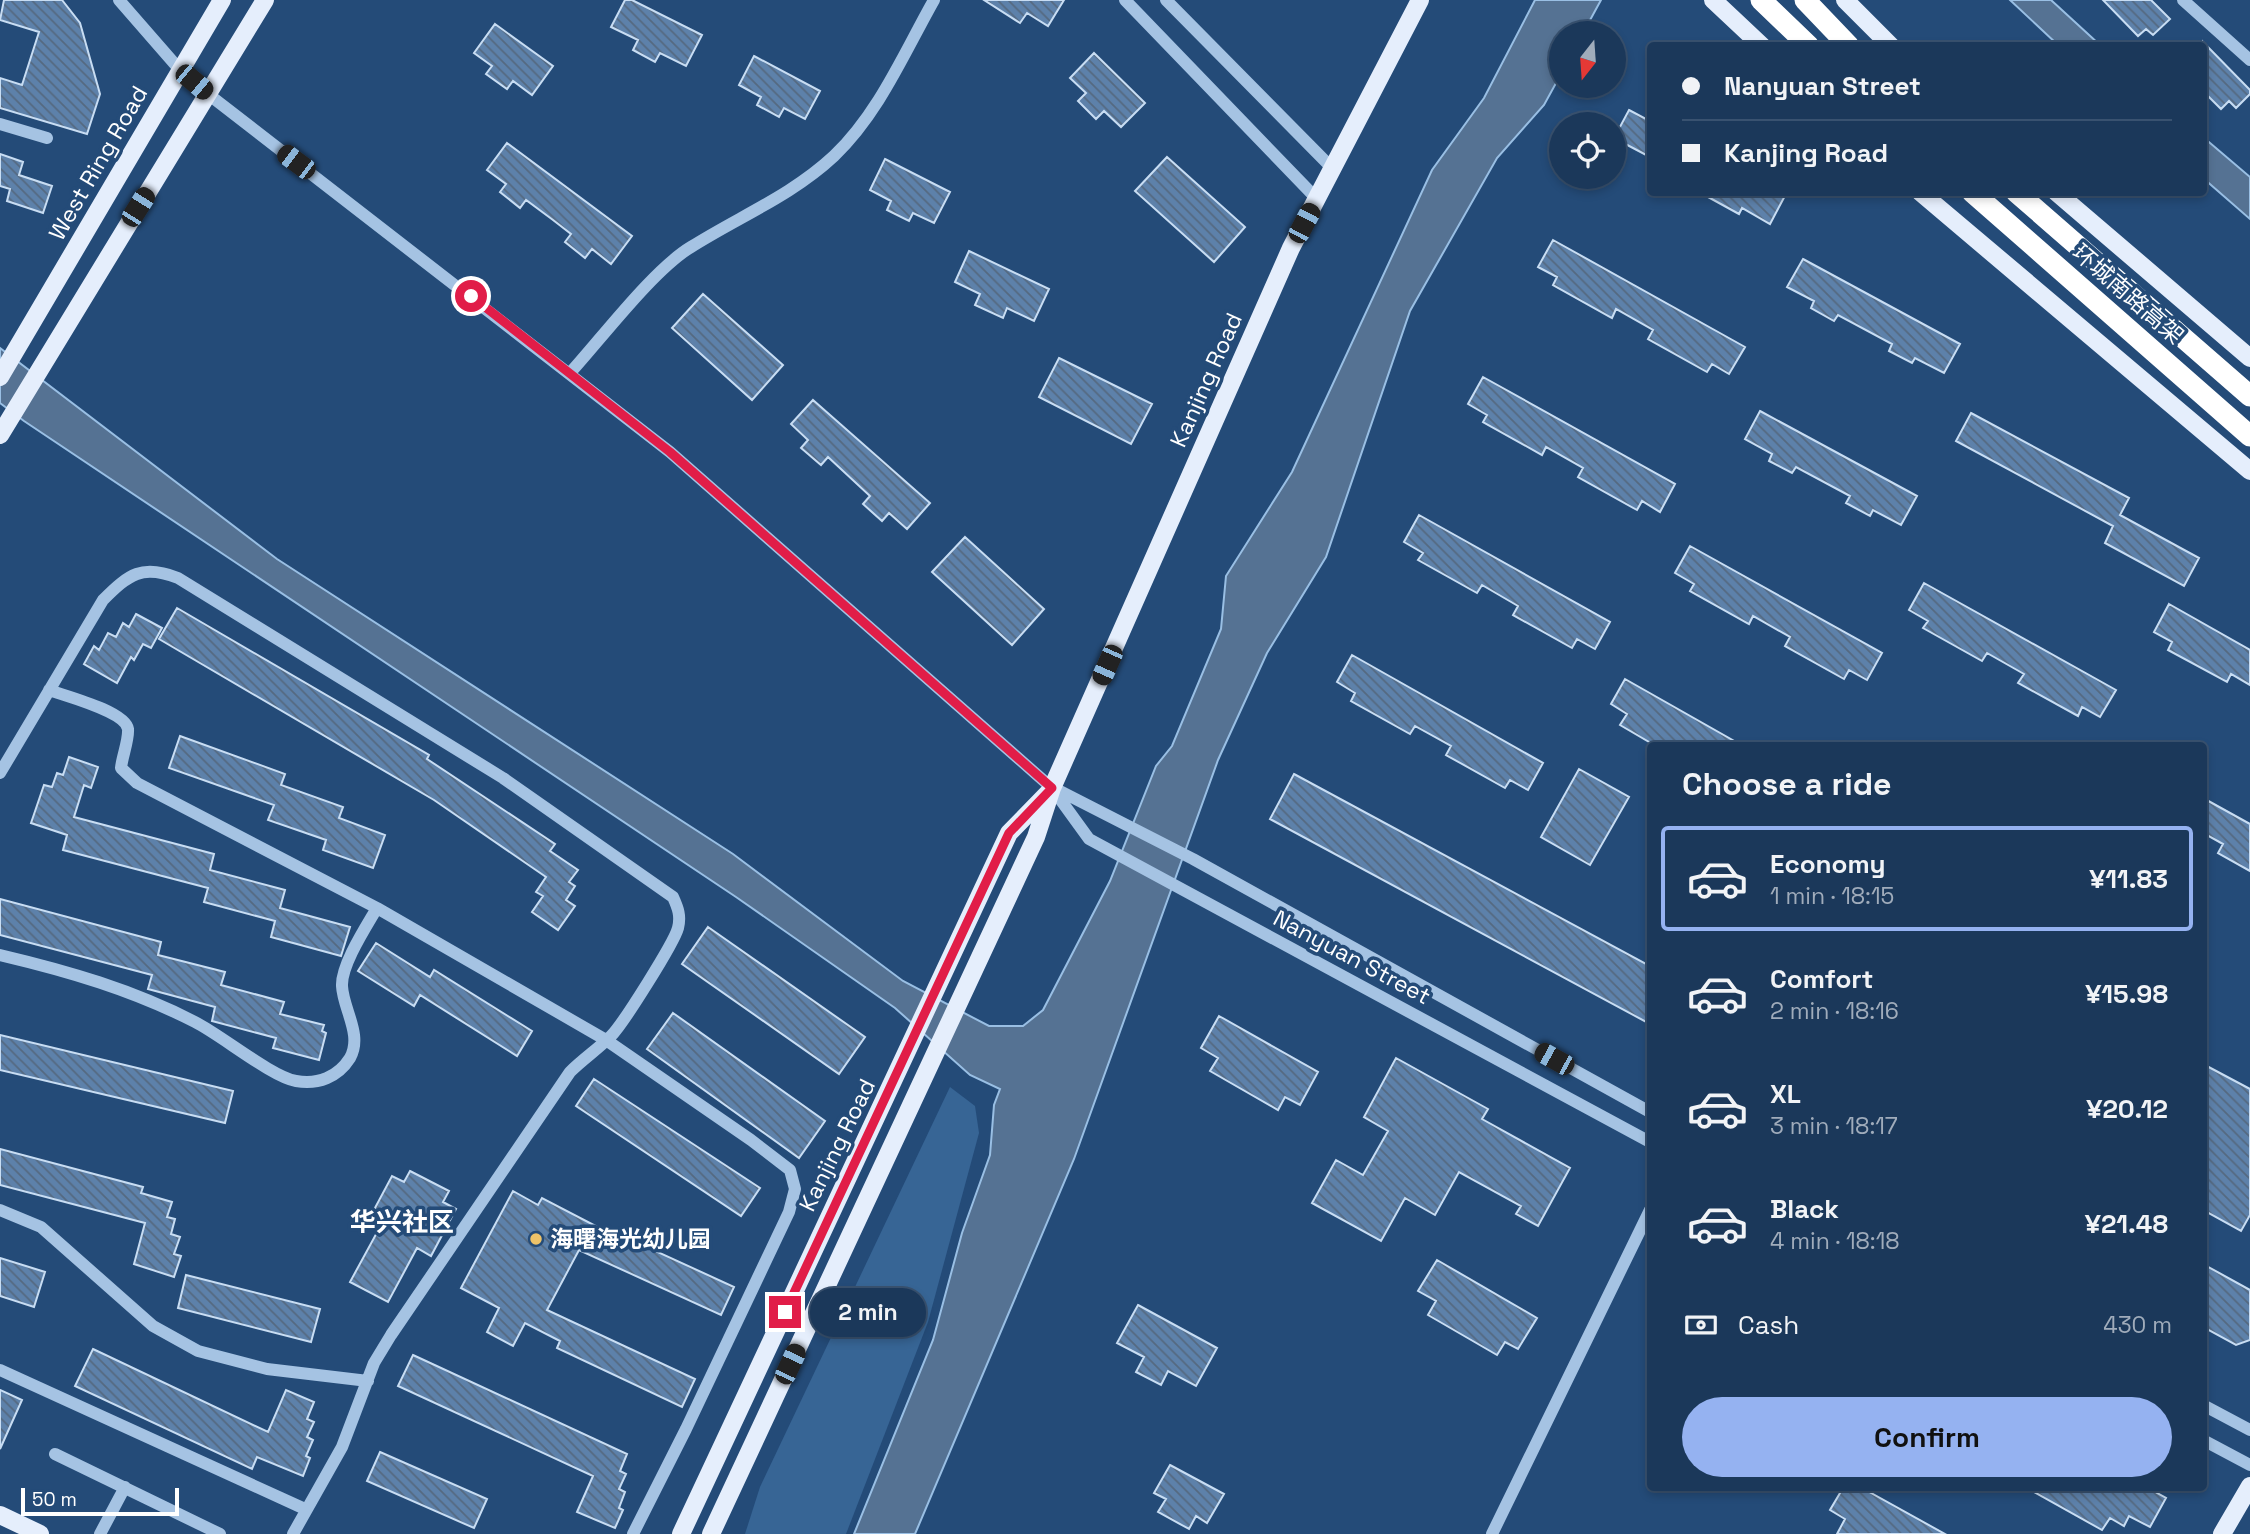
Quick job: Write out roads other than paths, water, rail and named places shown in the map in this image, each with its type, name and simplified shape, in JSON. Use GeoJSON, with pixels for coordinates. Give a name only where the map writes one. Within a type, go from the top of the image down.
{"type":"FeatureCollection","features":[{"type":"Feature","properties":{"kind":"highway"},"geometry":{"type":"LineString","coordinates":[[1761,0],[1805,42]]}},
{"type":"Feature","properties":{"kind":"highway"},"geometry":{"type":"LineString","coordinates":[[1805,0],[1845,42]]}},
{"type":"Feature","properties":{"kind":"highway","name":"环城南路高架"},"geometry":{"type":"LineString","coordinates":[[1977,196],[2250,436]]}},
{"type":"Feature","properties":{"kind":"highway","name":"环城南路高架"},"geometry":{"type":"LineString","coordinates":[[2021,196],[2250,396]]}},
{"type":"Feature","properties":{"kind":"main road","name":"West Ring Road"},"geometry":{"type":"LineString","coordinates":[[0,377],[222,0]]}},
{"type":"Feature","properties":{"kind":"main road"},"geometry":{"type":"LineString","coordinates":[[0,435],[265,0]]}},
{"type":"Feature","properties":{"kind":"main road","name":"Kanjing Road"},"geometry":{"type":"LineString","coordinates":[[711,1534],[1036,837],[1052,788],[1291,248],[1420,0]]}},
{"type":"Feature","properties":{"kind":"main road"},"geometry":{"type":"LineString","coordinates":[[1713,0],[1758,42]]}},
{"type":"Feature","properties":{"kind":"main road"},"geometry":{"type":"LineString","coordinates":[[1845,0],[1887,42]]}},
{"type":"Feature","properties":{"kind":"main road"},"geometry":{"type":"LineString","coordinates":[[1925,196],[2250,471]]}},
{"type":"Feature","properties":{"kind":"main road"},"geometry":{"type":"LineString","coordinates":[[2061,196],[2250,358]]}},
{"type":"Feature","properties":{"kind":"main road","name":"Kanjing Road"},"geometry":{"type":"LineString","coordinates":[[681,1534],[905,1061],[1009,833],[1052,788]]}},
{"type":"Feature","properties":{"kind":"main road"},"geometry":{"type":"LineString","coordinates":[[2222,1534],[2250,1486]]}},
{"type":"Feature","properties":{"kind":"main road"},"geometry":{"type":"LineString","coordinates":[[0,1515],[40,1534]]}},
{"type":"Feature","properties":{"kind":"street","name":"Nanyuan Street"},"geometry":{"type":"LineString","coordinates":[[119,0],[180,70],[208,94],[680,461],[1052,788],[1089,839],[1647,1140]]}},
{"type":"Feature","properties":{"kind":"street"},"geometry":{"type":"LineString","coordinates":[[570,373],[660,274],[689,248],[801,184],[835,155],[868,118],[934,0]]}},
{"type":"Feature","properties":{"kind":"street"},"geometry":{"type":"LineString","coordinates":[[1125,0],[1317,199]]}},
{"type":"Feature","properties":{"kind":"street"},"geometry":{"type":"LineString","coordinates":[[1166,0],[1332,168]]}},
{"type":"Feature","properties":{"kind":"street"},"geometry":{"type":"LineString","coordinates":[[2183,0],[2250,60]]}},
{"type":"Feature","properties":{"kind":"street"},"geometry":{"type":"LineString","coordinates":[[0,124],[47,138]]}},
{"type":"Feature","properties":{"kind":"street"},"geometry":{"type":"LineString","coordinates":[[0,773],[103,600],[121,582],[143,570],[158,571],[178,579],[503,778],[673,897],[680,911],[678,929],[668,949],[612,1035],[570,1072],[391,1335],[368,1381],[342,1447],[293,1534]]}},
{"type":"Feature","properties":{"kind":"street"},"geometry":{"type":"LineString","coordinates":[[49,690],[111,712],[123,720],[128,730],[121,768],[137,783],[376,908],[606,1040],[790,1170],[795,1189],[783,1224],[633,1534]]}},
{"type":"Feature","properties":{"kind":"street","name":"Nanyuan Street"},"geometry":{"type":"LineString","coordinates":[[1052,788],[1193,859],[1647,1110]]}},
{"type":"Feature","properties":{"kind":"street"},"geometry":{"type":"LineString","coordinates":[[0,955],[120,987],[196,1023],[277,1074],[295,1081],[319,1081],[339,1073],[352,1055],[354,1032],[342,985],[350,960],[376,908]]}},
{"type":"Feature","properties":{"kind":"street"},"geometry":{"type":"LineString","coordinates":[[0,1210],[41,1227],[153,1326],[198,1351],[267,1369],[368,1381]]}},
{"type":"Feature","properties":{"kind":"street"},"geometry":{"type":"LineString","coordinates":[[1492,1534],[1647,1216]]}},
{"type":"Feature","properties":{"kind":"street"},"geometry":{"type":"LineString","coordinates":[[0,1370],[305,1509]]}},
{"type":"Feature","properties":{"kind":"street"},"geometry":{"type":"LineString","coordinates":[[2207,1407],[2250,1430]]}},
{"type":"Feature","properties":{"kind":"street"},"geometry":{"type":"LineString","coordinates":[[2207,1442],[2250,1465]]}},
{"type":"Feature","properties":{"kind":"street"},"geometry":{"type":"LineString","coordinates":[[55,1454],[220,1534]]}},
{"type":"Feature","properties":{"kind":"street"},"geometry":{"type":"LineString","coordinates":[[100,1534],[125,1487]]}},
{"type":"Feature","properties":{"kind":"place","name":"海曙海光幼儿园"},"geometry":{"type":"Point","coordinates":[536,1239]}},
{"type":"Feature","properties":{"kind":"district","name":"华兴社区"},"geometry":{"type":"Point","coordinates":[402,1222]}}]}
